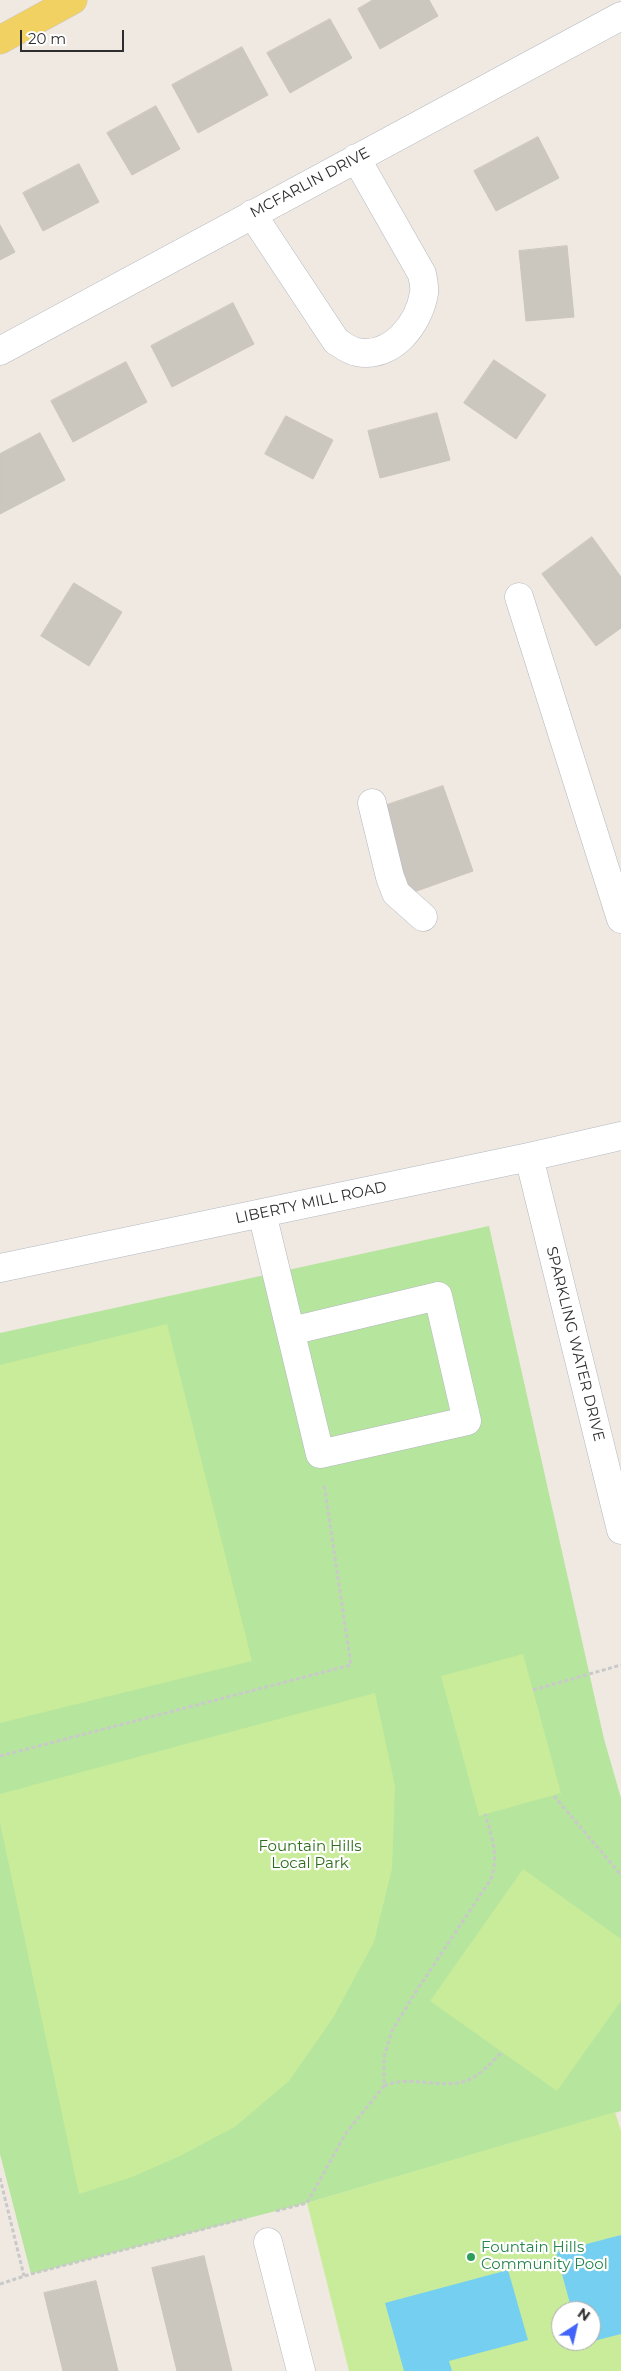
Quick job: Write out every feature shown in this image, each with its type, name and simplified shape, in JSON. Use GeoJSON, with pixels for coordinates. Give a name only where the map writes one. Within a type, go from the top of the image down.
{"type":"FeatureCollection","features":[{"type":"Feature","properties":{"kind":"main road"},"geometry":{"type":"LineString","coordinates":[[0,40],[72,0]]}},
{"type":"Feature","properties":{"kind":"street","name":"MCFARLIN DRIVE"},"geometry":{"type":"LineString","coordinates":[[0,351],[621,16]]}},
{"type":"Feature","properties":{"kind":"street"},"geometry":{"type":"LineString","coordinates":[[252,214],[336,341],[356,352],[377,352],[395,344],[415,321],[424,292],[422,274],[356,158]]}},
{"type":"Feature","properties":{"kind":"street"},"geometry":{"type":"LineString","coordinates":[[519,597],[621,920]]}},
{"type":"Feature","properties":{"kind":"street"},"geometry":{"type":"LineString","coordinates":[[372,804],[396,894],[422,917]]}},
{"type":"Feature","properties":{"kind":"street","name":"LIBERTY MILL ROAD"},"geometry":{"type":"LineString","coordinates":[[0,1268],[621,1136]]}},
{"type":"Feature","properties":{"kind":"street","name":"SPARKLING WATER DRIVE"},"geometry":{"type":"LineString","coordinates":[[529,1157],[621,1530]]}},
{"type":"Feature","properties":{"kind":"street"},"geometry":{"type":"LineString","coordinates":[[262,1213],[320,1454],[467,1420],[438,1296],[291,1331]]}},
{"type":"Feature","properties":{"kind":"street"},"geometry":{"type":"LineString","coordinates":[[268,2242],[301,2371]]}},
{"type":"Feature","properties":{"kind":"path"},"geometry":{"type":"LineString","coordinates":[[0,1756],[351,1665],[320,1454]]}},
{"type":"Feature","properties":{"kind":"path"},"geometry":{"type":"LineString","coordinates":[[533,1690],[621,1665]]}},
{"type":"Feature","properties":{"kind":"path"},"geometry":{"type":"LineString","coordinates":[[554,1796],[621,1875]]}},
{"type":"Feature","properties":{"kind":"path"},"geometry":{"type":"LineString","coordinates":[[384,2086],[384,2056],[392,2031],[414,1993],[491,1879],[496,1864],[494,1841],[485,1814]]}},
{"type":"Feature","properties":{"kind":"path"},"geometry":{"type":"LineString","coordinates":[[270,2212],[307,2202],[346,2133],[384,2086],[403,2081],[462,2082],[482,2071],[502,2052]]}},
{"type":"Feature","properties":{"kind":"path"},"geometry":{"type":"LineString","coordinates":[[0,2178],[24,2276]]}},
{"type":"Feature","properties":{"kind":"path"},"geometry":{"type":"LineString","coordinates":[[0,2284],[24,2276],[252,2217]]}},
{"type":"Feature","properties":{"kind":"green space","name":"Fountain Hills Local Park"},"geometry":{"type":"Polygon","coordinates":[[[489,1226],[604,1739],[621,1798],[621,2111],[307,2203],[31,2274],[0,2154],[0,1333],[489,1226]]]}},
{"type":"Feature","properties":{"kind":"green space"},"geometry":{"type":"Polygon","coordinates":[[[167,1324],[252,1661],[0,1723],[0,1365],[167,1324]]]}},
{"type":"Feature","properties":{"kind":"green space"},"geometry":{"type":"Polygon","coordinates":[[[523,1654],[561,1793],[479,1816],[441,1676],[523,1654]]]}},
{"type":"Feature","properties":{"kind":"green space"},"geometry":{"type":"Polygon","coordinates":[[[375,1693],[395,1786],[392,1869],[374,1942],[333,2018],[289,2081],[236,2126],[182,2155],[132,2177],[79,2194],[0,1823],[0,1794],[375,1693]]]}},
{"type":"Feature","properties":{"kind":"green space"},"geometry":{"type":"Polygon","coordinates":[[[523,1869],[621,1939],[621,2001],[557,2091],[430,2001],[523,1869]]]}},
{"type":"Feature","properties":{"kind":"green space","name":"Fountain Hills Community Pool"},"geometry":{"type":"Polygon","coordinates":[[[615,2112],[621,2131],[621,2371],[349,2371],[307,2203],[615,2112]]]}},
{"type":"Feature","properties":{"kind":"water"},"geometry":{"type":"Polygon","coordinates":[[[621,2235],[621,2334],[601,2339],[601,2301],[569,2301],[556,2252],[621,2235]]]}},
{"type":"Feature","properties":{"kind":"water"},"geometry":{"type":"Polygon","coordinates":[[[508,2270],[528,2340],[449,2361],[452,2371],[404,2371],[385,2303],[508,2270]]]}},
{"type":"Feature","properties":{"kind":"building"},"geometry":{"type":"Polygon","coordinates":[[[373,0],[429,0],[438,16],[380,49],[358,9],[373,0]]]}},
{"type":"Feature","properties":{"kind":"building"},"geometry":{"type":"Polygon","coordinates":[[[330,19],[352,58],[290,93],[267,53],[330,19]]]}},
{"type":"Feature","properties":{"kind":"building"},"geometry":{"type":"Polygon","coordinates":[[[242,47],[268,95],[198,133],[172,85],[242,47]]]}},
{"type":"Feature","properties":{"kind":"building"},"geometry":{"type":"Polygon","coordinates":[[[156,106],[180,149],[132,175],[107,133],[156,106]]]}},
{"type":"Feature","properties":{"kind":"building"},"geometry":{"type":"Polygon","coordinates":[[[538,137],[559,178],[496,211],[474,171],[538,137]]]}},
{"type":"Feature","properties":{"kind":"building"},"geometry":{"type":"Polygon","coordinates":[[[79,164],[99,202],[43,231],[23,193],[79,164]]]}},
{"type":"Feature","properties":{"kind":"building"},"geometry":{"type":"Polygon","coordinates":[[[0,225],[15,252],[0,260],[0,225]]]}},
{"type":"Feature","properties":{"kind":"building"},"geometry":{"type":"Polygon","coordinates":[[[567,246],[574,317],[526,321],[519,251],[567,246]]]}},
{"type":"Feature","properties":{"kind":"building"},"geometry":{"type":"Polygon","coordinates":[[[233,303],[254,344],[172,387],[151,346],[233,303]]]}},
{"type":"Feature","properties":{"kind":"building"},"geometry":{"type":"Polygon","coordinates":[[[494,360],[546,395],[516,439],[464,403],[494,360]]]}},
{"type":"Feature","properties":{"kind":"building"},"geometry":{"type":"Polygon","coordinates":[[[126,362],[147,402],[73,442],[51,401],[126,362]]]}},
{"type":"Feature","properties":{"kind":"building"},"geometry":{"type":"Polygon","coordinates":[[[437,413],[450,460],[380,478],[368,431],[437,413]]]}},
{"type":"Feature","properties":{"kind":"building"},"geometry":{"type":"Polygon","coordinates":[[[286,416],[333,440],[313,479],[265,454],[286,416]]]}},
{"type":"Feature","properties":{"kind":"building"},"geometry":{"type":"Polygon","coordinates":[[[40,433],[65,480],[0,514],[0,454],[40,433]]]}},
{"type":"Feature","properties":{"kind":"building"},"geometry":{"type":"Polygon","coordinates":[[[592,537],[621,577],[621,628],[596,646],[542,574],[592,537]]]}},
{"type":"Feature","properties":{"kind":"building"},"geometry":{"type":"Polygon","coordinates":[[[74,583],[122,612],[89,666],[41,636],[74,583]]]}},
{"type":"Feature","properties":{"kind":"building"},"geometry":{"type":"Polygon","coordinates":[[[443,786],[473,871],[411,893],[381,807],[443,786]]]}},
{"type":"Feature","properties":{"kind":"building"},"geometry":{"type":"Polygon","coordinates":[[[204,2256],[232,2371],[177,2371],[152,2268],[204,2256]]]}},
{"type":"Feature","properties":{"kind":"building"},"geometry":{"type":"Polygon","coordinates":[[[96,2281],[118,2371],[63,2371],[44,2293],[96,2281]]]}},
{"type":"Feature","properties":{"kind":"place","name":"Fountain Hills Community Pool"},"geometry":{"type":"Point","coordinates":[471,2257]}}]}
